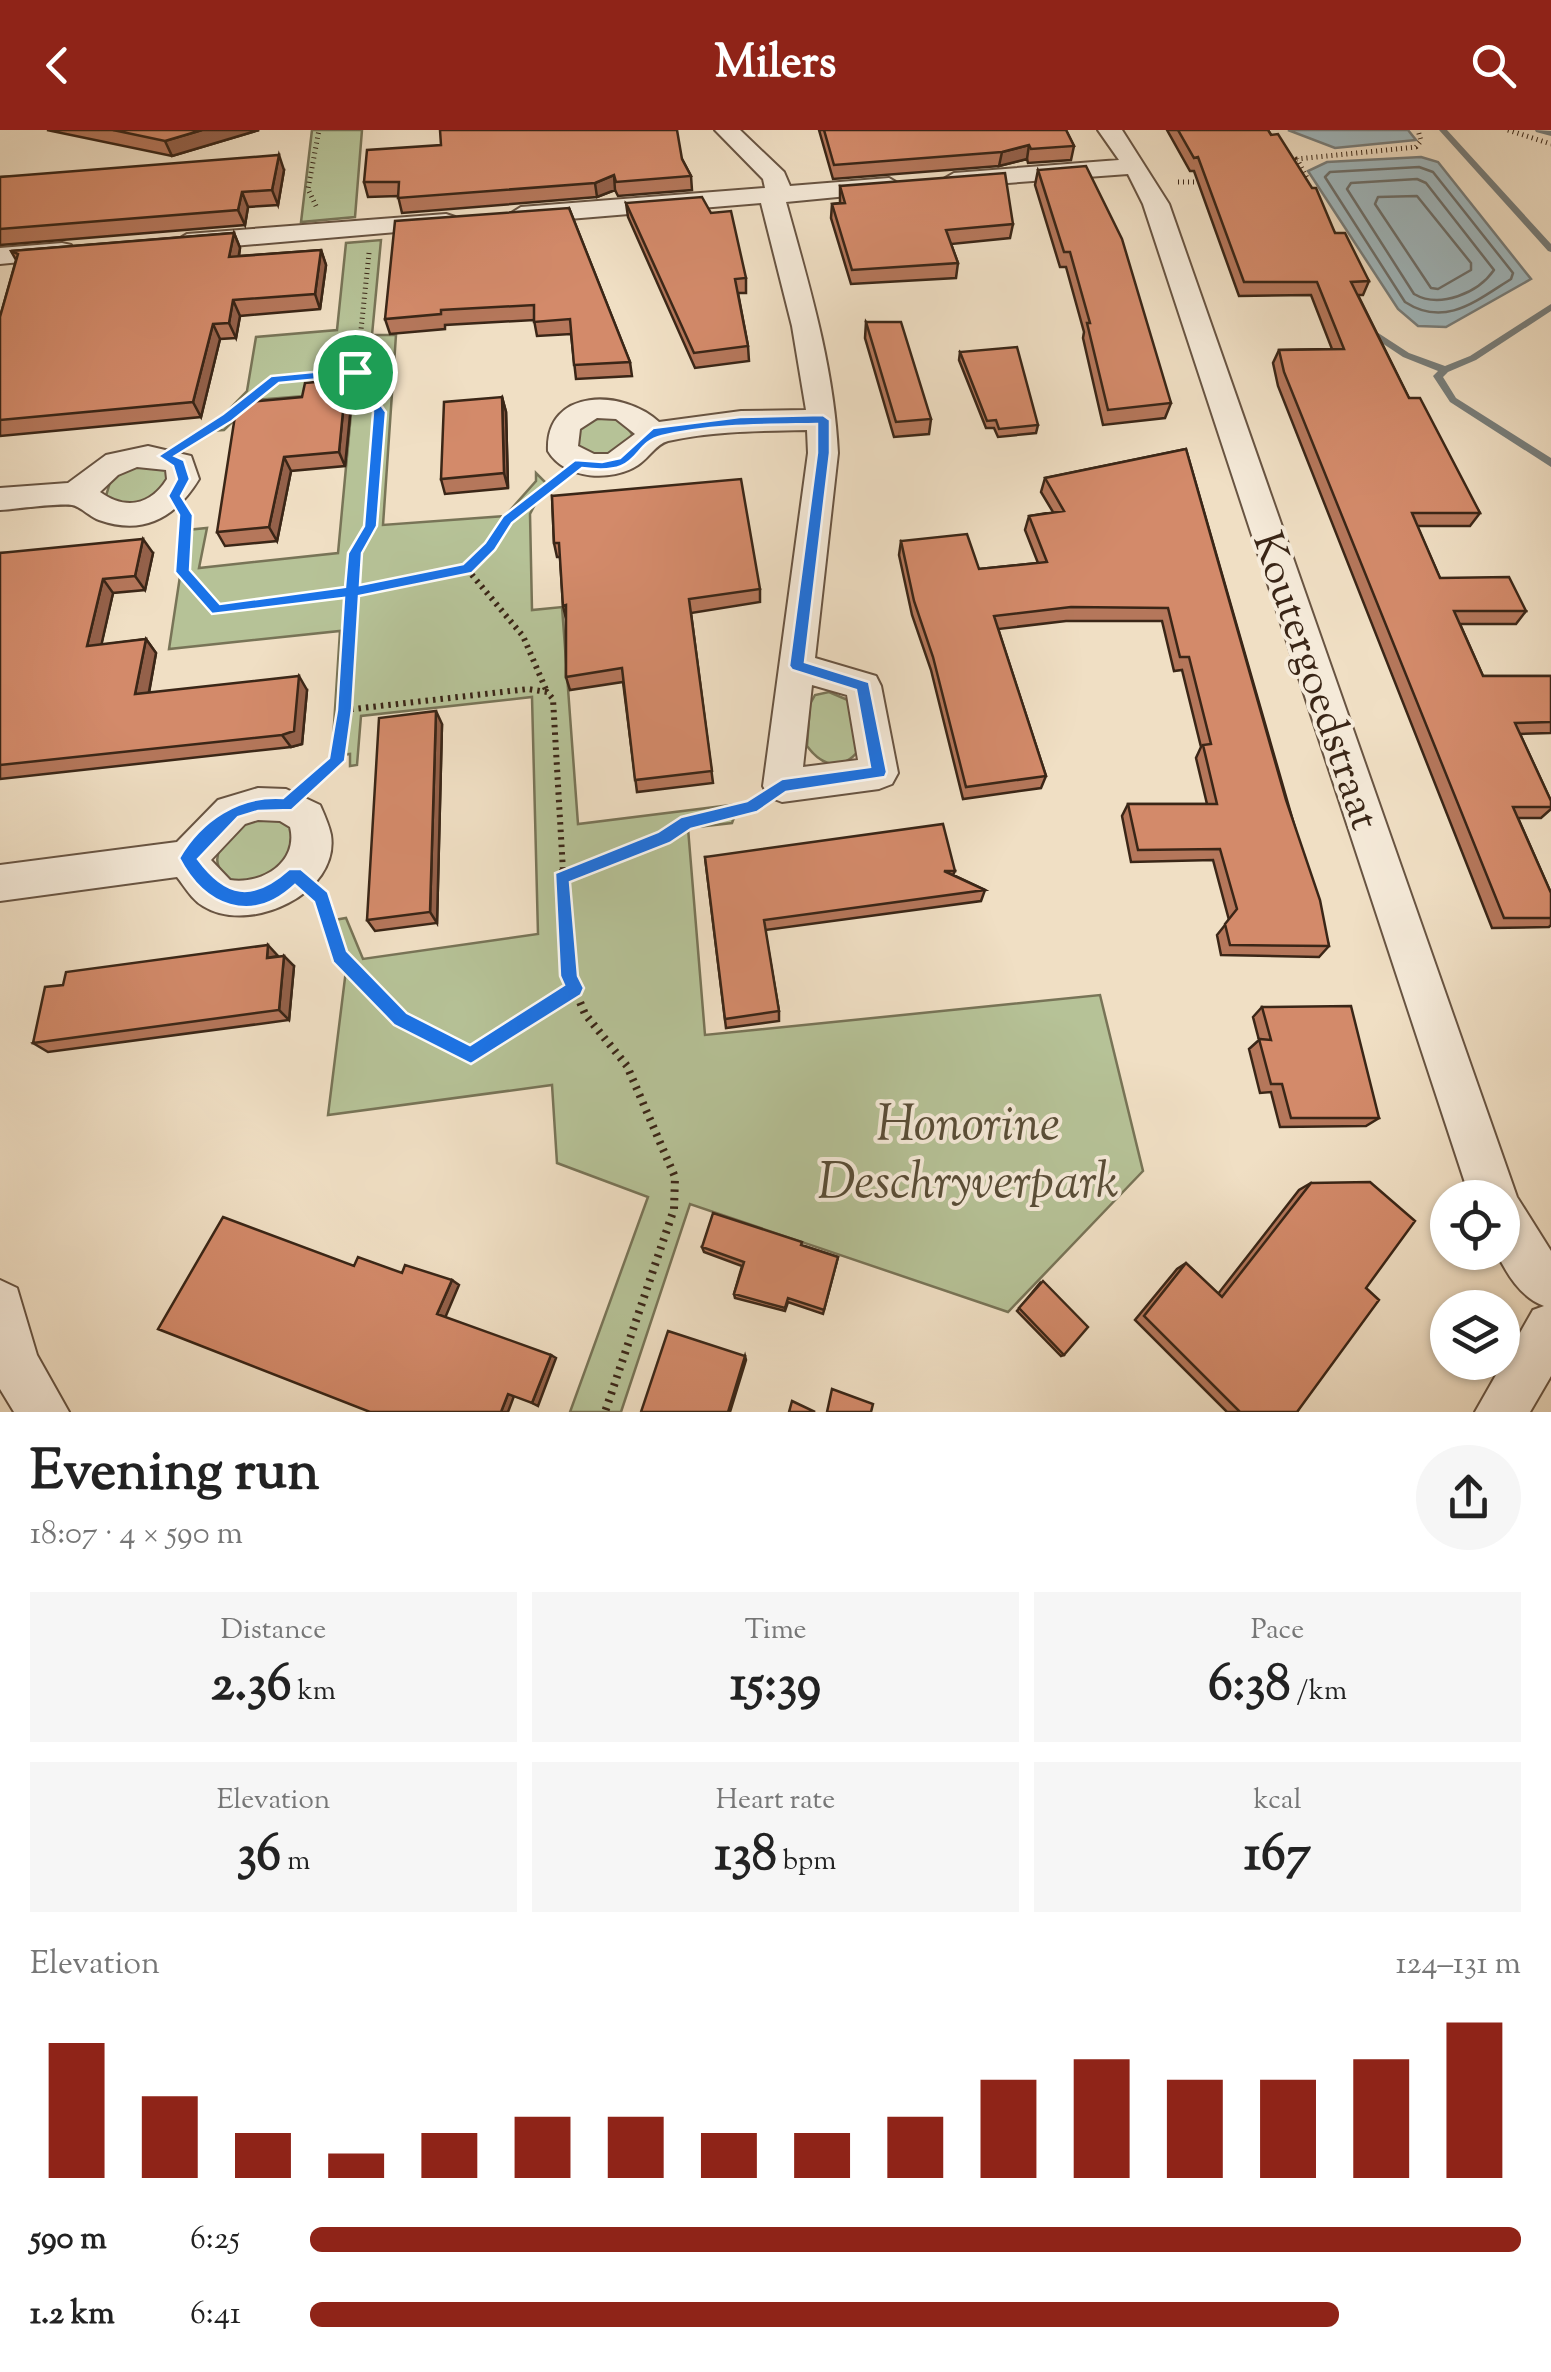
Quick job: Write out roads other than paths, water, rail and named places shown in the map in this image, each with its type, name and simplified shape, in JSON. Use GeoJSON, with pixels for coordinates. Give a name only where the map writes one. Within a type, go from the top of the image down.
{"type":"FeatureCollection","features":[{"type":"Feature","properties":{"kind":"street"},"geometry":{"type":"LineString","coordinates":[[727,130],[770,168],[778,186],[773,202],[823,420],[823,453],[782,786],[879,772],[863,686],[797,666]]}},
{"type":"Feature","properties":{"kind":"street","name":"Koutergoedstraat"},"geometry":{"type":"LineString","coordinates":[[1110,130],[1156,204],[1488,1180]]}},
{"type":"Feature","properties":{"kind":"street"},"geometry":{"type":"LineString","coordinates":[[503,217],[1086,169],[1140,175]]}},
{"type":"Feature","properties":{"kind":"street"},"geometry":{"type":"LineString","coordinates":[[159,244],[464,220]]}},
{"type":"Feature","properties":{"kind":"street"},"geometry":{"type":"LineString","coordinates":[[0,256],[80,250]]}},
{"type":"Feature","properties":{"kind":"street"},"geometry":{"type":"LineString","coordinates":[[653,433],[620,410],[582,412],[566,423],[560,434],[563,452],[579,463],[602,466],[624,462],[653,433],[740,421],[823,420]]}},
{"type":"Feature","properties":{"kind":"street"},"geometry":{"type":"LineString","coordinates":[[0,498],[80,492],[118,462],[143,455],[164,456],[180,464],[183,479],[174,496],[156,509],[118,516],[100,512],[80,492]]}},
{"type":"Feature","properties":{"kind":"street"},"geometry":{"type":"LineString","coordinates":[[0,883],[187,858],[232,812],[258,804],[286,805],[306,817],[312,840],[303,867],[277,890],[248,899],[225,897],[209,888],[187,858]]}},
{"type":"Feature","properties":{"kind":"street"},"geometry":{"type":"LineString","coordinates":[[1520,1248],[1551,1286]]}},
{"type":"Feature","properties":{"kind":"street"},"geometry":{"type":"LineString","coordinates":[[0,1304],[14,1365],[42,1412]]}},
{"type":"Feature","properties":{"kind":"street"},"geometry":{"type":"LineString","coordinates":[[1501,1412],[1551,1328]]}},
{"type":"Feature","properties":{"kind":"water"},"geometry":{"type":"Polygon","coordinates":[[[1288,130],[1408,130],[1416,140],[1335,148],[1288,130]]]}},
{"type":"Feature","properties":{"kind":"water"},"geometry":{"type":"Polygon","coordinates":[[[1421,157],[1438,162],[1531,279],[1446,327],[1418,326],[1398,309],[1308,171],[1327,162],[1421,157]]]}},
{"type":"Feature","properties":{"kind":"waterway"},"geometry":{"type":"LineString","coordinates":[[1443,130],[1551,249]]}},
{"type":"Feature","properties":{"kind":"waterway"},"geometry":{"type":"LineString","coordinates":[[1539,130],[1551,134]]}},
{"type":"Feature","properties":{"kind":"waterway"},"geometry":{"type":"LineString","coordinates":[[1445,370],[1473,358],[1551,307]]}},
{"type":"Feature","properties":{"kind":"waterway"},"geometry":{"type":"LineString","coordinates":[[1366,329],[1406,355],[1445,370]]}},
{"type":"Feature","properties":{"kind":"waterway"},"geometry":{"type":"LineString","coordinates":[[1445,370],[1438,376],[1453,400],[1551,463]]}},
{"type":"Feature","properties":{"kind":"park label","name":"Honorine Deschryverpark"},"geometry":{"type":"Point","coordinates":[968,1150]}}]}
